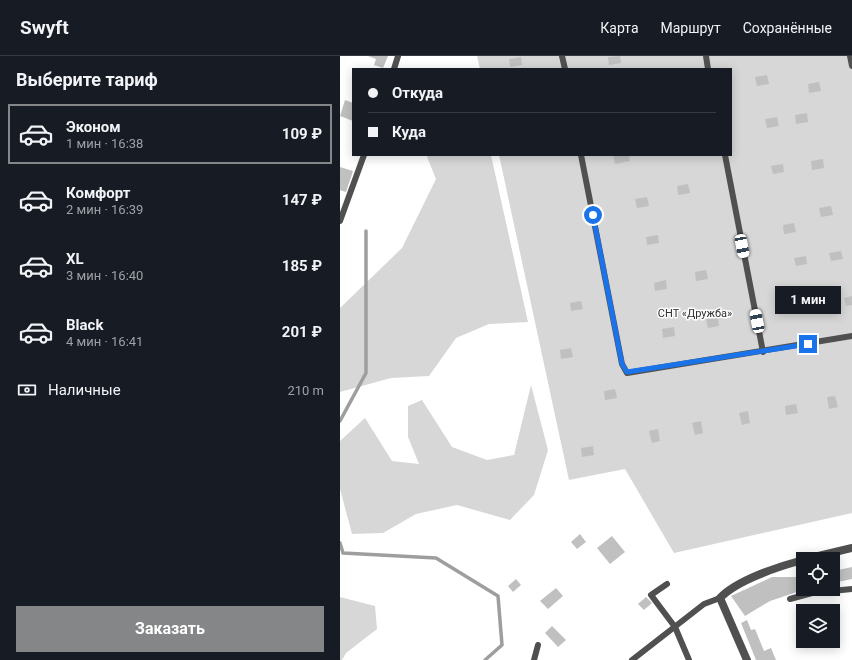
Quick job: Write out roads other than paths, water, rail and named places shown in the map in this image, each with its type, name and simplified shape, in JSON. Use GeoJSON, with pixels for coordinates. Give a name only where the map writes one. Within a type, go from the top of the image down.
{"type":"FeatureCollection","features":[{"type":"Feature","properties":{"kind":"street"},"geometry":{"type":"LineString","coordinates":[[835,552],[852,548]]}},
{"type":"Feature","properties":{"kind":"street"},"geometry":{"type":"LineString","coordinates":[[747,660],[720,598],[728,590],[773,568],[796,562]]}},
{"type":"Feature","properties":{"kind":"lane"},"geometry":{"type":"LineString","coordinates":[[394,68],[398,56]]}},
{"type":"Feature","properties":{"kind":"lane"},"geometry":{"type":"LineString","coordinates":[[562,56],[565,68]]}},
{"type":"Feature","properties":{"kind":"lane"},"geometry":{"type":"LineString","coordinates":[[706,56],[708,68]]}},
{"type":"Feature","properties":{"kind":"lane"},"geometry":{"type":"LineString","coordinates":[[850,56],[852,66]]}},
{"type":"Feature","properties":{"kind":"lane"},"geometry":{"type":"LineString","coordinates":[[340,221],[364,156]]}},
{"type":"Feature","properties":{"kind":"lane"},"geometry":{"type":"LineString","coordinates":[[582,156],[624,370],[634,373],[852,336]]}},
{"type":"Feature","properties":{"kind":"lane"},"geometry":{"type":"LineString","coordinates":[[725,156],[763,352]]}},
{"type":"Feature","properties":{"kind":"lane"},"geometry":{"type":"LineString","coordinates":[[667,584],[651,595],[675,627],[689,660]]}},
{"type":"Feature","properties":{"kind":"lane"},"geometry":{"type":"LineString","coordinates":[[790,599],[812,593],[852,589]]}},
{"type":"Feature","properties":{"kind":"lane"},"geometry":{"type":"LineString","coordinates":[[632,660],[704,604],[720,598]]}},
{"type":"Feature","properties":{"kind":"lane"},"geometry":{"type":"LineString","coordinates":[[534,660],[538,645]]}},
{"type":"Feature","properties":{"kind":"waterway"},"geometry":{"type":"LineString","coordinates":[[340,421],[366,373],[366,231]]}},
{"type":"Feature","properties":{"kind":"waterway"},"geometry":{"type":"LineString","coordinates":[[340,543],[343,553],[436,558],[498,596],[502,645],[485,660]]}},
{"type":"Feature","properties":{"kind":"park label","name":"СНТ «Дружба»"},"geometry":{"type":"Point","coordinates":[695,313]}}]}
